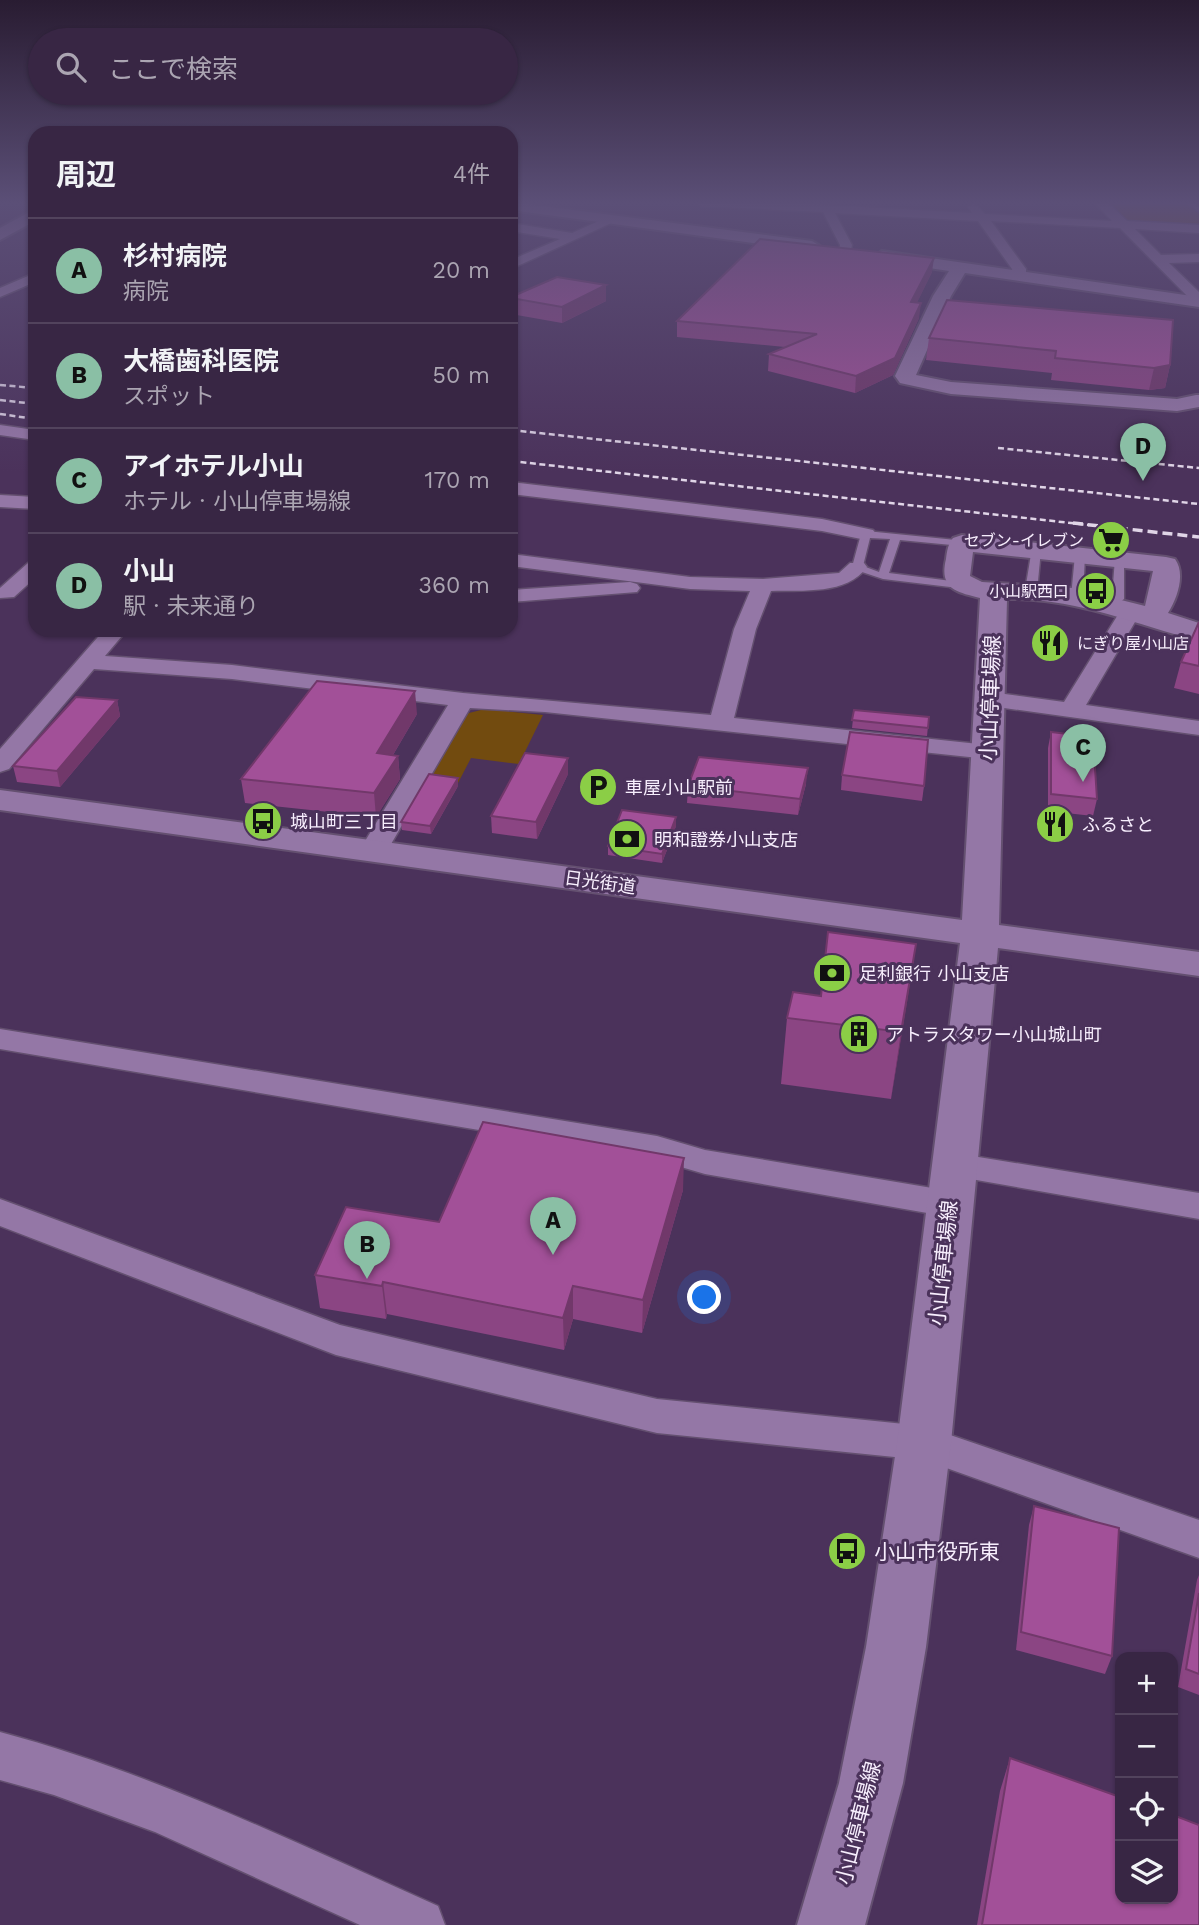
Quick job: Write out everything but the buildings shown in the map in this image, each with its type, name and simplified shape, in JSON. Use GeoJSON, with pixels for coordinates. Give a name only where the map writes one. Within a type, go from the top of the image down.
{"type":"FeatureCollection","features":[{"type":"Feature","properties":{"kind":"street"},"geometry":{"type":"LineString","coordinates":[[945,292],[905,376],[919,384],[951,388],[956,396],[966,401],[1103,415],[1130,414],[1138,402],[1177,405],[1198,403],[1199,376]]}},
{"type":"Feature","properties":{"kind":"street"},"geometry":{"type":"LineString","coordinates":[[1133,292],[1199,301]]}},
{"type":"Feature","properties":{"kind":"street"},"geometry":{"type":"LineString","coordinates":[[0,430],[28,434]]}},
{"type":"Feature","properties":{"kind":"street"},"geometry":{"type":"LineString","coordinates":[[518,489],[822,525],[866,534]]}},
{"type":"Feature","properties":{"kind":"street"},"geometry":{"type":"LineString","coordinates":[[0,501],[28,503]]}},
{"type":"Feature","properties":{"kind":"street"},"geometry":{"type":"LineString","coordinates":[[1071,710],[1133,611],[1159,608],[1165,590],[1166,565],[962,543],[956,572],[957,579],[968,586],[994,592],[1031,591],[1077,597],[1133,611],[1199,632]]}},
{"type":"Feature","properties":{"kind":"street"},"geometry":{"type":"LineString","coordinates":[[518,561],[690,583],[762,585],[818,583],[846,578],[857,567]]}},
{"type":"Feature","properties":{"kind":"street"},"geometry":{"type":"LineString","coordinates":[[4,594],[28,573]]}},
{"type":"Feature","properties":{"kind":"street"},"geometry":{"type":"LineString","coordinates":[[518,595],[690,583]]}},
{"type":"Feature","properties":{"kind":"street"},"geometry":{"type":"LineString","coordinates":[[721,723],[745,629],[762,585]]}},
{"type":"Feature","properties":{"kind":"street","name":"小山停車場線"},"geometry":{"type":"LineString","coordinates":[[831,1925],[871,1783],[896,1647],[924,1443],[980,934],[994,592]]}},
{"type":"Feature","properties":{"kind":"street"},"geometry":{"type":"LineString","coordinates":[[4,594],[28,596]]}},
{"type":"Feature","properties":{"kind":"street"},"geometry":{"type":"LineString","coordinates":[[0,764],[110,637]]}},
{"type":"Feature","properties":{"kind":"street"},"geometry":{"type":"LineString","coordinates":[[89,662],[232,672],[463,700],[721,723],[988,752]]}},
{"type":"Feature","properties":{"kind":"street"},"geometry":{"type":"LineString","coordinates":[[990,699],[1199,728]]}},
{"type":"Feature","properties":{"kind":"street"},"geometry":{"type":"LineString","coordinates":[[373,850],[463,700]]}},
{"type":"Feature","properties":{"kind":"street","name":"日光街道"},"geometry":{"type":"LineString","coordinates":[[0,800],[1199,964]]}},
{"type":"Feature","properties":{"kind":"street"},"geometry":{"type":"LineString","coordinates":[[0,1039],[657,1148],[705,1162],[1199,1206]]}},
{"type":"Feature","properties":{"kind":"street"},"geometry":{"type":"LineString","coordinates":[[0,1212],[336,1339],[657,1416],[924,1443],[1199,1539]]}},
{"type":"Feature","properties":{"kind":"street"},"geometry":{"type":"LineString","coordinates":[[0,1756],[58,1770],[162,1812],[419,1925]]}},
{"type":"Feature","properties":{"kind":"lane"},"geometry":{"type":"LineString","coordinates":[[962,543],[866,534],[857,567],[883,576],[952,583],[994,592]]}},
{"type":"Feature","properties":{"kind":"lane"},"geometry":{"type":"LineString","coordinates":[[883,576],[896,537]]}},
{"type":"Feature","properties":{"kind":"lane"},"geometry":{"type":"LineString","coordinates":[[1031,591],[1036,551]]}},
{"type":"Feature","properties":{"kind":"lane"},"geometry":{"type":"LineString","coordinates":[[1077,597],[1080,555]]}},
{"type":"Feature","properties":{"kind":"lane"},"geometry":{"type":"LineString","coordinates":[[1119,560],[1118,599],[1133,611]]}},
{"type":"Feature","properties":{"kind":"shaded area"},"geometry":{"type":"Polygon","coordinates":[[[485,709],[543,715],[519,764],[471,758],[458,783],[430,779],[465,714],[485,709]]]}},
{"type":"Feature","properties":{"kind":"railway"},"geometry":{"type":"LineString","coordinates":[[0,385],[28,387]]}},
{"type":"Feature","properties":{"kind":"railway"},"geometry":{"type":"LineString","coordinates":[[0,400],[28,403]]}},
{"type":"Feature","properties":{"kind":"railway"},"geometry":{"type":"LineString","coordinates":[[0,414],[28,418]]}},
{"type":"Feature","properties":{"kind":"railway"},"geometry":{"type":"LineString","coordinates":[[518,431],[1199,504]]}},
{"type":"Feature","properties":{"kind":"railway"},"geometry":{"type":"LineString","coordinates":[[998,448],[1199,468]]}},
{"type":"Feature","properties":{"kind":"railway"},"geometry":{"type":"LineString","coordinates":[[518,462],[1089,525]]}},
{"type":"Feature","properties":{"kind":"railway"},"geometry":{"type":"LineString","coordinates":[[1073,523],[1199,537]]}},
{"type":"Feature","properties":{"kind":"place","name":"小山"},"geometry":{"type":"Point","coordinates":[1143,481]}},
{"type":"Feature","properties":{"kind":"place","name":"セブン-イレブン"},"geometry":{"type":"Point","coordinates":[1111,540]}},
{"type":"Feature","properties":{"kind":"place","name":"小山駅西口"},"geometry":{"type":"Point","coordinates":[1096,591]}},
{"type":"Feature","properties":{"kind":"place","name":"にぎり屋小山店"},"geometry":{"type":"Point","coordinates":[1050,643]}},
{"type":"Feature","properties":{"kind":"place","name":"アイホテル小山"},"geometry":{"type":"Point","coordinates":[1083,782]}},
{"type":"Feature","properties":{"kind":"place","name":"車屋小山駅前"},"geometry":{"type":"Point","coordinates":[598,787]}},
{"type":"Feature","properties":{"kind":"place","name":"城山町三丁目"},"geometry":{"type":"Point","coordinates":[263,821]}},
{"type":"Feature","properties":{"kind":"place","name":"ふるさと"},"geometry":{"type":"Point","coordinates":[1055,824]}},
{"type":"Feature","properties":{"kind":"place","name":"明和證券小山支店"},"geometry":{"type":"Point","coordinates":[627,839]}},
{"type":"Feature","properties":{"kind":"place","name":"足利銀行 小山支店"},"geometry":{"type":"Point","coordinates":[832,973]}},
{"type":"Feature","properties":{"kind":"place","name":"アトラスタワー小山城山町"},"geometry":{"type":"Point","coordinates":[859,1034]}},
{"type":"Feature","properties":{"kind":"place","name":"杉村病院"},"geometry":{"type":"Point","coordinates":[553,1255]}},
{"type":"Feature","properties":{"kind":"place","name":"大橋歯科医院"},"geometry":{"type":"Point","coordinates":[367,1279]}},
{"type":"Feature","properties":{"kind":"place","name":"小山市役所東"},"geometry":{"type":"Point","coordinates":[847,1551]}}]}
